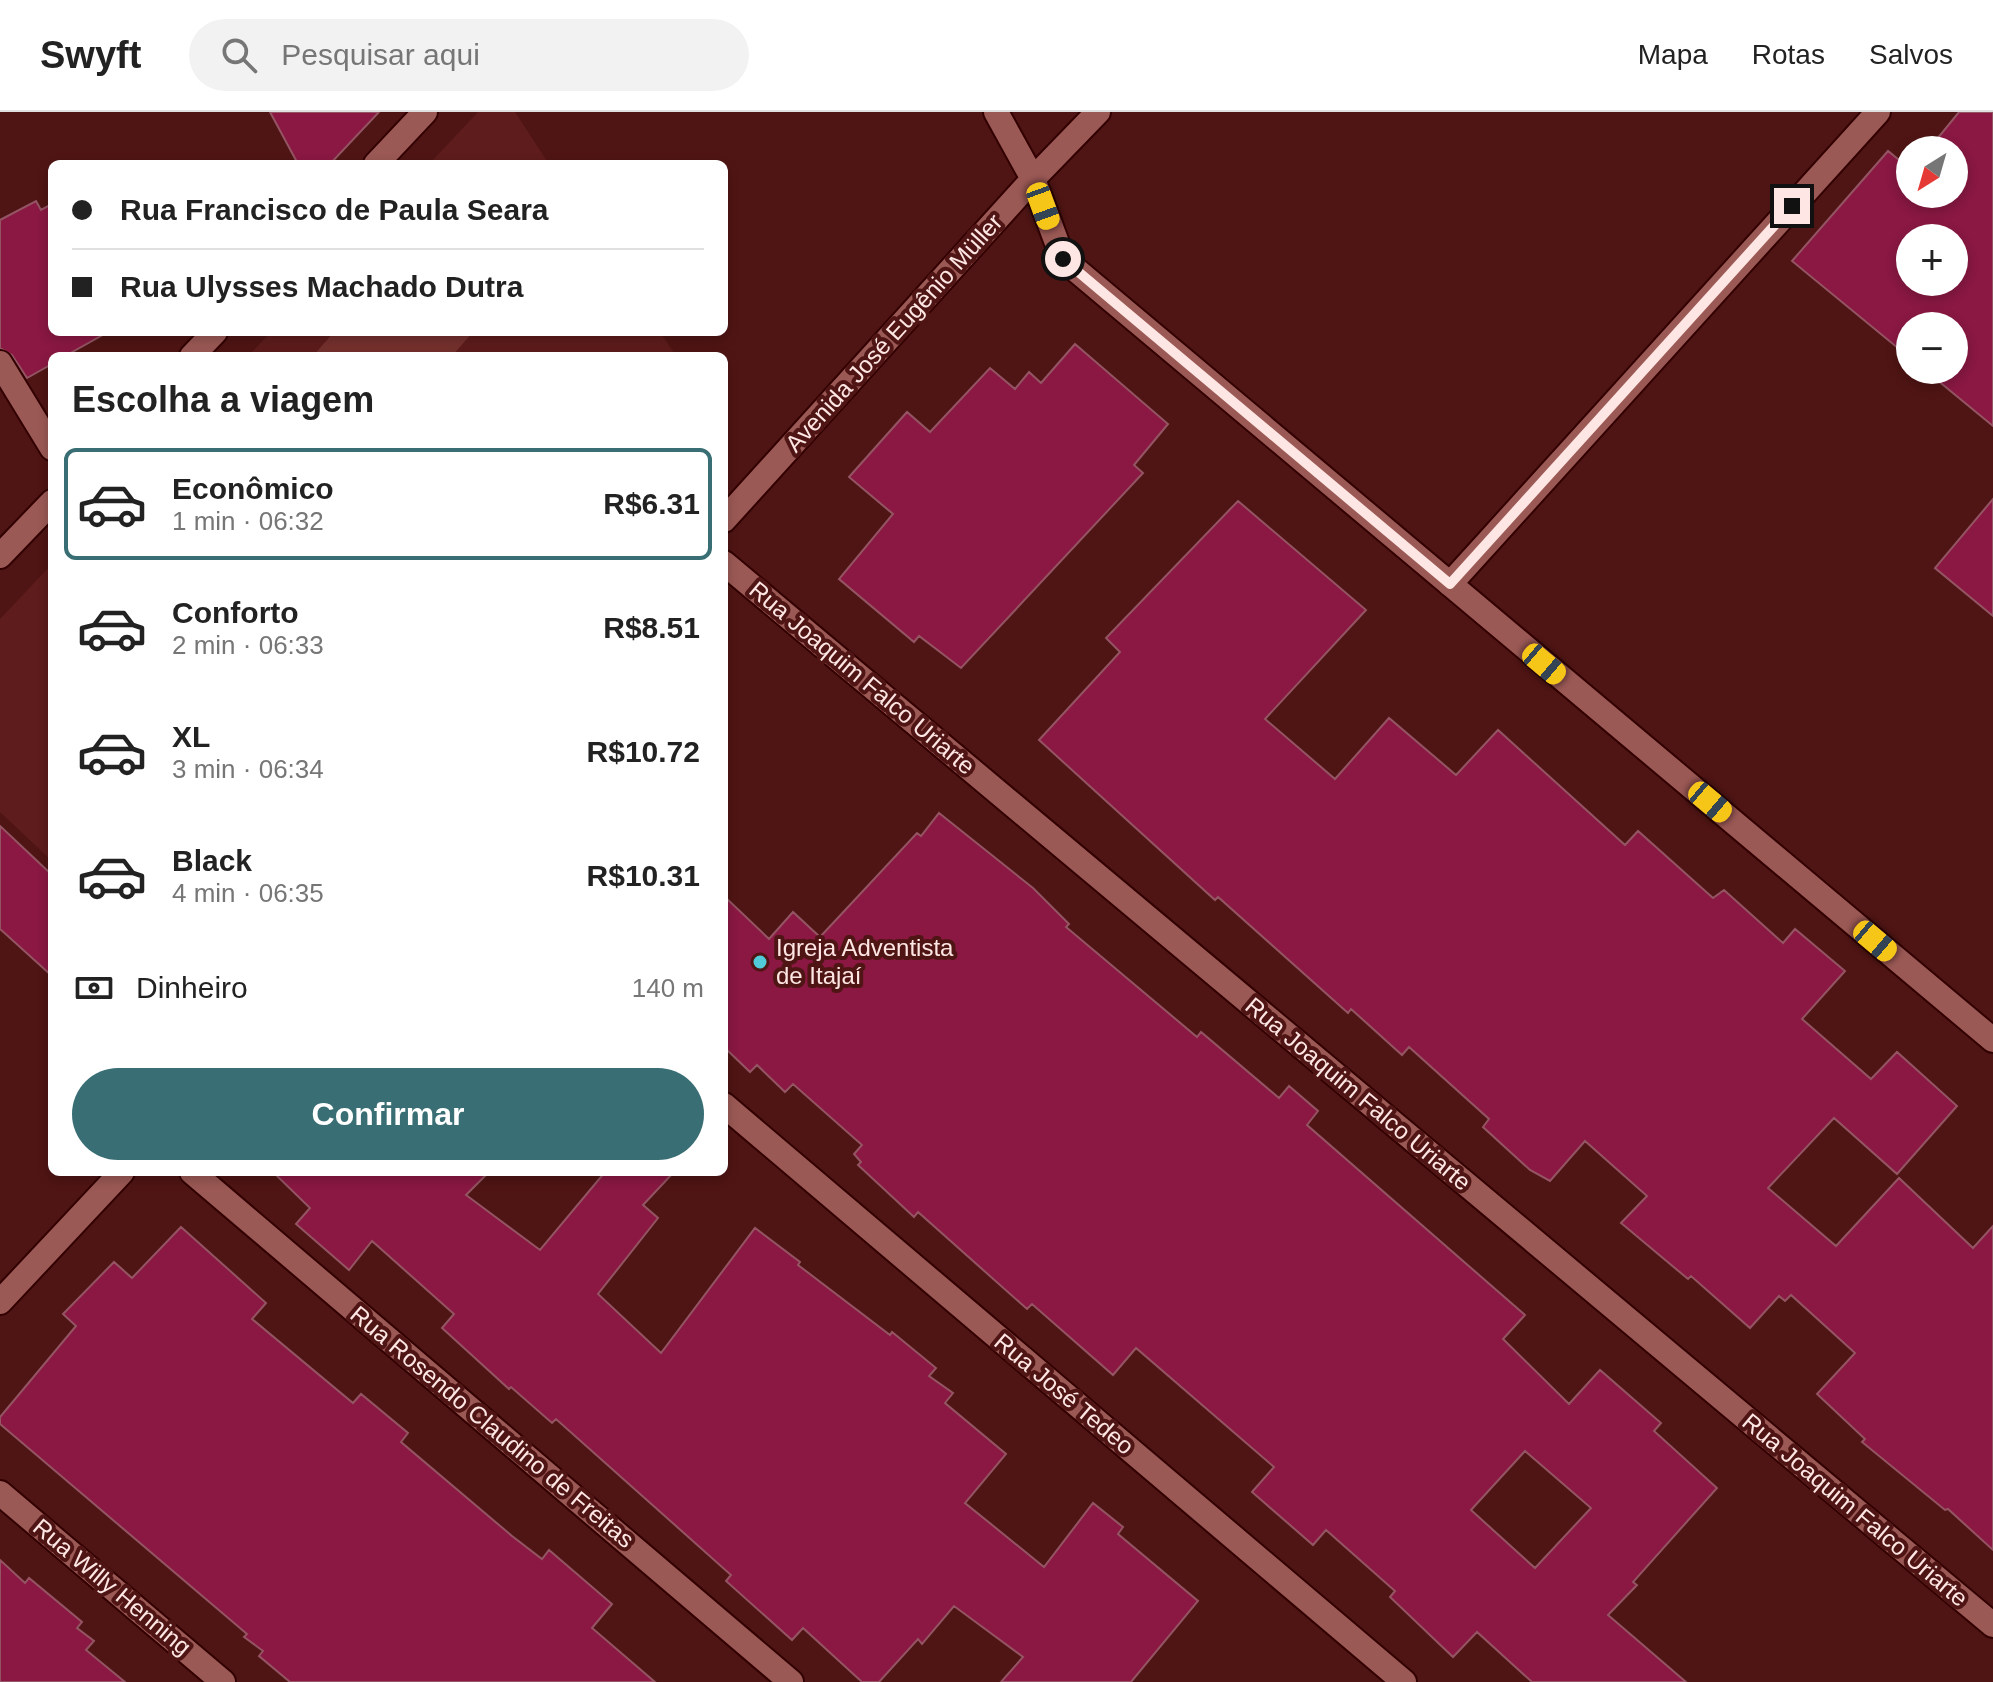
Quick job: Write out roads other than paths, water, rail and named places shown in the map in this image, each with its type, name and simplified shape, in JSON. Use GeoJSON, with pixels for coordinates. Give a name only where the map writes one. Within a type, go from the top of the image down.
{"type":"FeatureCollection","features":[{"type":"Feature","properties":{"kind":"street"},"geometry":{"type":"LineString","coordinates":[[380,160],[425,112]]}},
{"type":"Feature","properties":{"kind":"street"},"geometry":{"type":"LineString","coordinates":[[996,112],[1033,179],[1063,259],[1993,1040]]}},
{"type":"Feature","properties":{"kind":"street","name":"Avenida José Eugênio Müller"},"geometry":{"type":"LineString","coordinates":[[728,516],[1033,179],[1098,112]]}},
{"type":"Feature","properties":{"kind":"street"},"geometry":{"type":"LineString","coordinates":[[1450,584],[1878,112]]}},
{"type":"Feature","properties":{"kind":"street"},"geometry":{"type":"LineString","coordinates":[[196,352],[211,336]]}},
{"type":"Feature","properties":{"kind":"street"},"geometry":{"type":"LineString","coordinates":[[0,363],[48,441]]}},
{"type":"Feature","properties":{"kind":"street"},"geometry":{"type":"LineString","coordinates":[[0,556],[48,506]]}},
{"type":"Feature","properties":{"kind":"street","name":"Rua Joaquim Falco Uriarte"},"geometry":{"type":"LineString","coordinates":[[728,566],[1993,1625]]}},
{"type":"Feature","properties":{"kind":"street","name":"Rua José Tedeo"},"geometry":{"type":"LineString","coordinates":[[728,1108],[1404,1682]]}},
{"type":"Feature","properties":{"kind":"street"},"geometry":{"type":"LineString","coordinates":[[0,1302],[118,1176]]}},
{"type":"Feature","properties":{"kind":"street","name":"Rua Rosendo Claudino de Freitas"},"geometry":{"type":"LineString","coordinates":[[197,1176],[791,1682]]}},
{"type":"Feature","properties":{"kind":"street","name":"Rua Willy Henning"},"geometry":{"type":"LineString","coordinates":[[0,1493],[223,1682]]}},
{"type":"Feature","properties":{"kind":"place","name":"Igreja Adventista de Itajaí"},"geometry":{"type":"Point","coordinates":[760,962]}}]}
